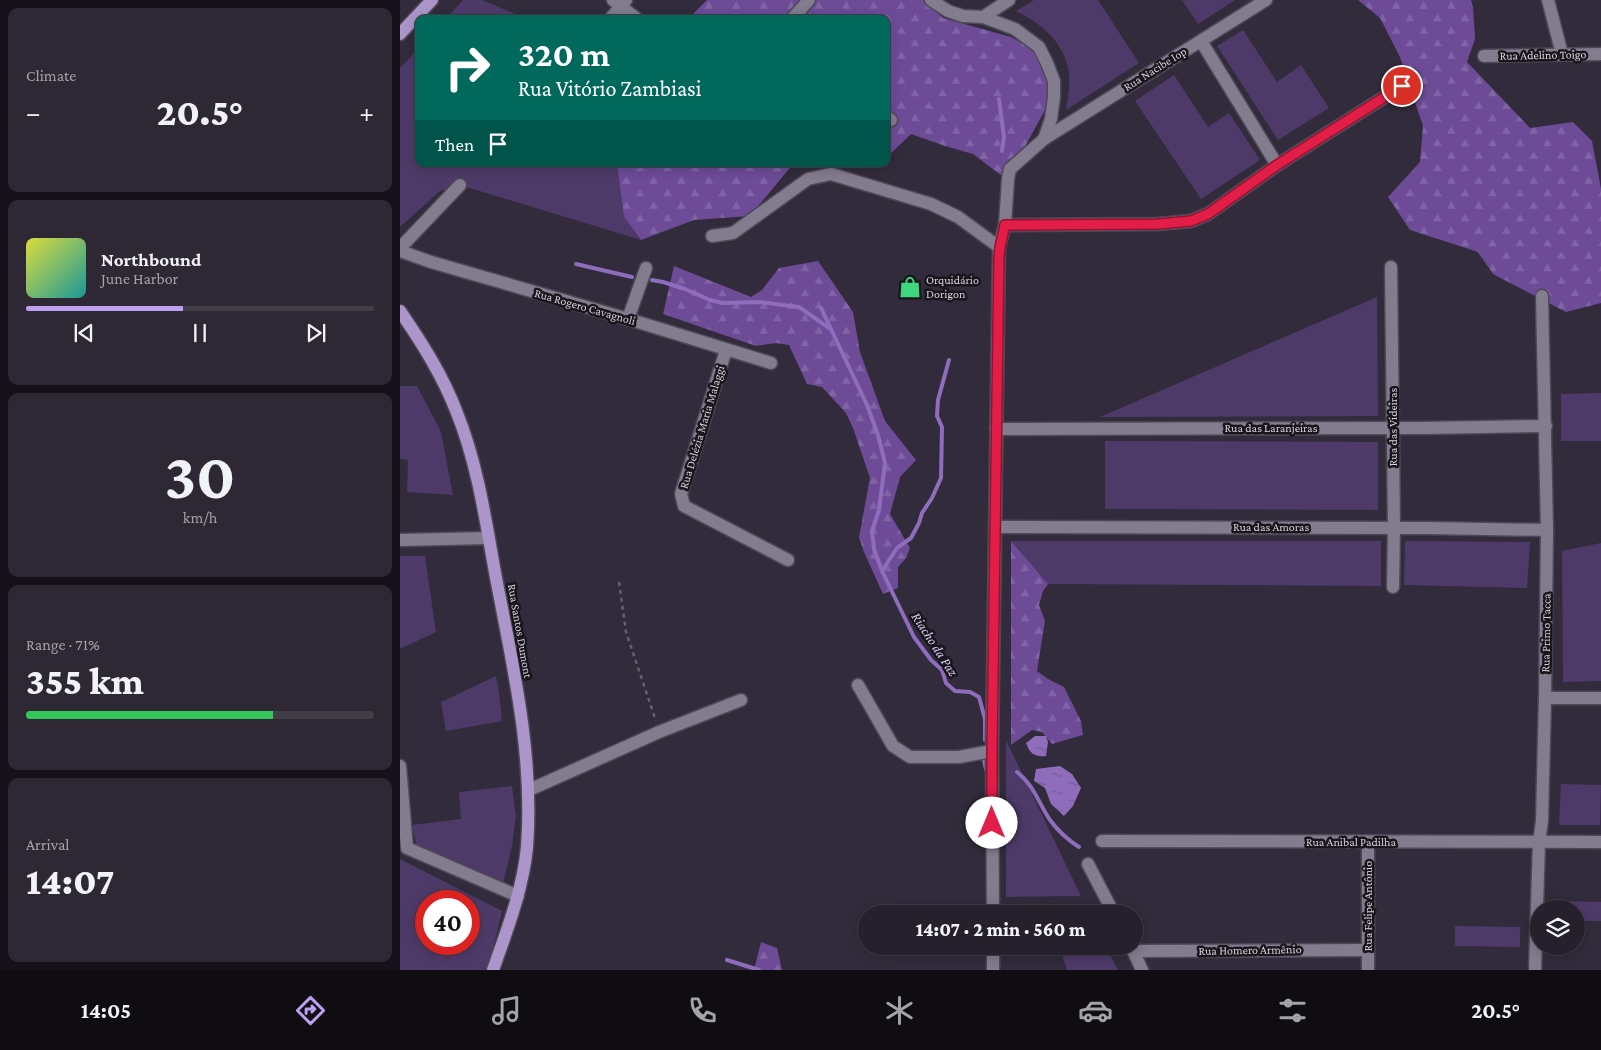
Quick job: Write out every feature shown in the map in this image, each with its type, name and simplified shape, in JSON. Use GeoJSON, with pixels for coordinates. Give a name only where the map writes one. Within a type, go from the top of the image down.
{"type":"FeatureCollection","features":[{"type":"Feature","properties":{"kind":"main road"},"geometry":{"type":"LineString","coordinates":[[418,15],[432,0]]}},
{"type":"Feature","properties":{"kind":"main road"},"geometry":{"type":"LineString","coordinates":[[400,34],[415,18]]}},
{"type":"Feature","properties":{"kind":"main road","name":"Rua Santos Dumont"},"geometry":{"type":"LineString","coordinates":[[400,311],[441,376],[458,414],[473,462],[489,538],[527,760],[529,790],[527,849],[518,896],[493,970]]}},
{"type":"Feature","properties":{"kind":"street"},"geometry":{"type":"LineString","coordinates":[[796,15],[809,0]]}},
{"type":"Feature","properties":{"kind":"street"},"geometry":{"type":"LineString","coordinates":[[931,0],[948,11],[963,16],[982,17],[1015,29],[1039,47],[1054,81],[1051,118],[1044,139]]}},
{"type":"Feature","properties":{"kind":"street"},"geometry":{"type":"LineString","coordinates":[[982,17],[1009,0]]}},
{"type":"Feature","properties":{"kind":"street","name":"Rua Nacibe Iop"},"geometry":{"type":"LineString","coordinates":[[993,905],[992,751],[1000,247],[1005,225],[1010,170],[1044,139],[1266,0]]}},
{"type":"Feature","properties":{"kind":"street"},"geometry":{"type":"LineString","coordinates":[[1548,0],[1562,54]]}},
{"type":"Feature","properties":{"kind":"street"},"geometry":{"type":"LineString","coordinates":[[612,15],[620,2],[633,15]]}},
{"type":"Feature","properties":{"kind":"street"},"geometry":{"type":"LineString","coordinates":[[1200,41],[1277,165]]}},
{"type":"Feature","properties":{"kind":"street","name":"Rua Adelino Toigo"},"geometry":{"type":"LineString","coordinates":[[1484,56],[1601,54]]}},
{"type":"Feature","properties":{"kind":"street"},"geometry":{"type":"LineString","coordinates":[[1005,225],[1158,224],[1191,221],[1208,214],[1277,165],[1402,86]]}},
{"type":"Feature","properties":{"kind":"street"},"geometry":{"type":"LineString","coordinates":[[712,236],[733,233],[808,179],[831,174],[931,204],[958,217],[1000,247]]}},
{"type":"Feature","properties":{"kind":"street"},"geometry":{"type":"LineString","coordinates":[[400,250],[460,185]]}},
{"type":"Feature","properties":{"kind":"street","name":"Rua Rogero Cavagnoli"},"geometry":{"type":"LineString","coordinates":[[400,250],[431,262],[628,319],[770,363]]}},
{"type":"Feature","properties":{"kind":"street","name":"Rua das Videiras"},"geometry":{"type":"LineString","coordinates":[[1392,267],[1393,587]]}},
{"type":"Feature","properties":{"kind":"street"},"geometry":{"type":"LineString","coordinates":[[628,319],[646,268]]}},
{"type":"Feature","properties":{"kind":"street","name":"Rua Primo Tacca"},"geometry":{"type":"LineString","coordinates":[[1535,970],[1539,842],[1542,820],[1547,530],[1542,296]]}},
{"type":"Feature","properties":{"kind":"street","name":"Rua Delézia Maria Malaggi"},"geometry":{"type":"LineString","coordinates":[[726,350],[681,494],[684,506],[788,560]]}},
{"type":"Feature","properties":{"kind":"street","name":"Rua das Laranjeiras"},"geometry":{"type":"LineString","coordinates":[[996,429],[1546,426]]}},
{"type":"Feature","properties":{"kind":"street","name":"Rua das Amoras"},"geometry":{"type":"LineString","coordinates":[[995,527],[1547,530]]}},
{"type":"Feature","properties":{"kind":"street"},"geometry":{"type":"LineString","coordinates":[[400,540],[489,538]]}},
{"type":"Feature","properties":{"kind":"street"},"geometry":{"type":"LineString","coordinates":[[858,685],[893,746],[910,757],[959,758],[992,751]]}},
{"type":"Feature","properties":{"kind":"street"},"geometry":{"type":"LineString","coordinates":[[1545,698],[1601,698]]}},
{"type":"Feature","properties":{"kind":"street"},"geometry":{"type":"LineString","coordinates":[[529,790],[659,732],[741,700]]}},
{"type":"Feature","properties":{"kind":"street"},"geometry":{"type":"LineString","coordinates":[[400,766],[407,848],[518,896]]}},
{"type":"Feature","properties":{"kind":"street","name":"Rua Anibal Padilha"},"geometry":{"type":"LineString","coordinates":[[1102,841],[1601,842]]}},
{"type":"Feature","properties":{"kind":"street","name":"Rua Felipe Antônio"},"geometry":{"type":"LineString","coordinates":[[1368,842],[1368,970]]}},
{"type":"Feature","properties":{"kind":"street"},"geometry":{"type":"LineString","coordinates":[[1088,864],[1109,905]]}},
{"type":"Feature","properties":{"kind":"street","name":"Rua Homero Armênio"},"geometry":{"type":"LineString","coordinates":[[1143,949],[1368,950]]}},
{"type":"Feature","properties":{"kind":"street"},"geometry":{"type":"LineString","coordinates":[[993,955],[993,970]]}},
{"type":"Feature","properties":{"kind":"street"},"geometry":{"type":"LineString","coordinates":[[1135,955],[1142,970]]}},
{"type":"Feature","properties":{"kind":"path"},"geometry":{"type":"LineString","coordinates":[[619,582],[626,632],[659,732]]}},
{"type":"Feature","properties":{"kind":"shaded area"},"geometry":{"type":"Polygon","coordinates":[[[463,0],[482,0],[518,15],[450,15],[463,0]]]}},
{"type":"Feature","properties":{"kind":"shaded area"},"geometry":{"type":"Polygon","coordinates":[[[1034,0],[1098,0],[1139,63],[1066,110],[1069,72],[1065,57],[1055,40],[1048,33],[1016,11],[1034,0]]]}},
{"type":"Feature","properties":{"kind":"shaded area"},"geometry":{"type":"Polygon","coordinates":[[[1182,0],[1235,0],[1198,24],[1182,0]]]}},
{"type":"Feature","properties":{"kind":"shaded area"},"geometry":{"type":"Polygon","coordinates":[[[1243,30],[1277,82],[1301,65],[1329,108],[1278,140],[1217,46],[1243,30]]]}},
{"type":"Feature","properties":{"kind":"shaded area"},"geometry":{"type":"Polygon","coordinates":[[[415,52],[415,167],[617,167],[624,217],[641,240],[460,185],[440,191],[400,227],[400,68],[415,52]]]}},
{"type":"Feature","properties":{"kind":"shaded area"},"geometry":{"type":"Polygon","coordinates":[[[1174,75],[1208,127],[1229,113],[1260,160],[1201,199],[1135,101],[1174,75]]]}},
{"type":"Feature","properties":{"kind":"shaded area"},"geometry":{"type":"Polygon","coordinates":[[[1377,297],[1378,416],[1100,417],[1377,297]]]}},
{"type":"Feature","properties":{"kind":"shaded area"},"geometry":{"type":"Polygon","coordinates":[[[400,386],[417,386],[441,432],[453,495],[407,492],[408,460],[400,459],[400,386]]]}},
{"type":"Feature","properties":{"kind":"shaded area"},"geometry":{"type":"Polygon","coordinates":[[[1601,393],[1601,441],[1561,441],[1561,394],[1601,393]]]}},
{"type":"Feature","properties":{"kind":"shaded area"},"geometry":{"type":"Polygon","coordinates":[[[1105,441],[1378,442],[1378,510],[1105,509],[1105,441]]]}},
{"type":"Feature","properties":{"kind":"shaded area"},"geometry":{"type":"Polygon","coordinates":[[[1011,541],[1381,541],[1381,586],[1048,584],[1011,541]]]}},
{"type":"Feature","properties":{"kind":"shaded area"},"geometry":{"type":"Polygon","coordinates":[[[1405,541],[1530,542],[1527,588],[1404,585],[1405,541]]]}},
{"type":"Feature","properties":{"kind":"shaded area"},"geometry":{"type":"Polygon","coordinates":[[[1601,543],[1601,681],[1563,682],[1562,551],[1601,543]]]}},
{"type":"Feature","properties":{"kind":"shaded area"},"geometry":{"type":"Polygon","coordinates":[[[400,556],[425,556],[436,632],[400,649],[400,556]]]}},
{"type":"Feature","properties":{"kind":"shaded area"},"geometry":{"type":"Polygon","coordinates":[[[496,676],[502,721],[446,731],[441,702],[496,676]]]}},
{"type":"Feature","properties":{"kind":"shaded area"},"geometry":{"type":"Polygon","coordinates":[[[1006,740],[1081,896],[1006,897],[1006,740]]]}},
{"type":"Feature","properties":{"kind":"shaded area"},"geometry":{"type":"Polygon","coordinates":[[[1561,784],[1601,785],[1600,825],[1559,825],[1561,784]]]}},
{"type":"Feature","properties":{"kind":"shaded area"},"geometry":{"type":"Polygon","coordinates":[[[512,786],[516,816],[512,846],[503,884],[417,847],[412,825],[461,819],[459,792],[512,786]]]}},
{"type":"Feature","properties":{"kind":"shaded area"},"geometry":{"type":"Polygon","coordinates":[[[400,859],[461,890],[415,890],[415,955],[480,955],[480,900],[502,911],[488,970],[400,970],[400,859]]]}},
{"type":"Feature","properties":{"kind":"shaded area"},"geometry":{"type":"Polygon","coordinates":[[[1585,902],[1601,902],[1601,921],[1585,921],[1585,902]]]}},
{"type":"Feature","properties":{"kind":"shaded area"},"geometry":{"type":"Polygon","coordinates":[[[1455,926],[1520,927],[1520,947],[1455,946],[1455,926]]]}},
{"type":"Feature","properties":{"kind":"shaded area"},"geometry":{"type":"Polygon","coordinates":[[[1062,955],[1110,955],[1118,970],[1067,970],[1062,955]]]}},
{"type":"Feature","properties":{"kind":"green space"},"geometry":{"type":"Polygon","coordinates":[[[707,0],[924,0],[943,18],[1011,37],[1034,50],[1049,77],[1050,101],[1006,179],[973,154],[911,134],[890,154],[890,15],[692,15],[707,0]]]}},
{"type":"Feature","properties":{"kind":"green space"},"geometry":{"type":"Polygon","coordinates":[[[1358,0],[1471,0],[1475,39],[1467,62],[1530,128],[1573,122],[1592,141],[1601,189],[1601,303],[1566,312],[1493,274],[1478,252],[1410,230],[1388,197],[1420,162],[1423,126],[1400,57],[1380,18],[1358,0]]]}},
{"type":"Feature","properties":{"kind":"green space"},"geometry":{"type":"Polygon","coordinates":[[[617,167],[791,167],[750,216],[694,220],[641,240],[624,217],[617,167]]]}},
{"type":"Feature","properties":{"kind":"green space"},"geometry":{"type":"Polygon","coordinates":[[[818,261],[853,312],[860,352],[885,421],[916,460],[900,477],[890,514],[910,548],[906,558],[898,567],[898,588],[883,594],[859,537],[870,478],[846,413],[822,387],[807,384],[789,345],[776,343],[756,346],[663,314],[674,266],[751,297],[762,290],[779,268],[818,261]]]}},
{"type":"Feature","properties":{"kind":"green space"},"geometry":{"type":"Polygon","coordinates":[[[1011,541],[1048,584],[1043,591],[1039,605],[1045,621],[1037,671],[1064,687],[1081,721],[1083,735],[1052,744],[1042,732],[1032,730],[1011,745],[1011,541]]]}},
{"type":"Feature","properties":{"kind":"green space"},"geometry":{"type":"Polygon","coordinates":[[[761,942],[777,948],[782,970],[754,970],[761,942]]]}},
{"type":"Feature","properties":{"kind":"water"},"geometry":{"type":"Polygon","coordinates":[[[1035,736],[1046,736],[1048,742],[1046,756],[1033,754],[1028,747],[1026,743],[1035,736]]]}},
{"type":"Feature","properties":{"kind":"water"},"geometry":{"type":"Polygon","coordinates":[[[1060,766],[1072,774],[1081,788],[1073,806],[1064,816],[1051,804],[1045,788],[1034,781],[1036,769],[1060,766]]]}},
{"type":"Feature","properties":{"kind":"waterway"},"geometry":{"type":"LineString","coordinates":[[999,99],[1004,137],[1002,151]]}},
{"type":"Feature","properties":{"kind":"waterway"},"geometry":{"type":"LineString","coordinates":[[576,264],[632,277]]}},
{"type":"Feature","properties":{"kind":"waterway"},"geometry":{"type":"LineString","coordinates":[[652,280],[685,289],[710,300],[723,303],[760,302],[799,307],[829,328]]}},
{"type":"Feature","properties":{"kind":"waterway"},"geometry":{"type":"LineString","coordinates":[[821,308],[867,405],[878,435],[885,463],[879,510],[872,531],[874,549],[882,571],[914,637],[931,660],[942,670],[946,683],[955,691],[970,692],[979,697],[985,719],[985,740]]}},
{"type":"Feature","properties":{"kind":"waterway"},"geometry":{"type":"LineString","coordinates":[[882,571],[897,548],[911,538],[941,478],[942,427],[937,416],[938,400],[949,360]]}},
{"type":"Feature","properties":{"kind":"waterway","name":"Riacho da Paz"},"geometry":{"type":"LineString","coordinates":[[983,756],[986,769]]}},
{"type":"Feature","properties":{"kind":"waterway","name":"Riacho da Paz"},"geometry":{"type":"LineString","coordinates":[[1017,772],[1028,782],[1053,824],[1063,835],[1079,847]]}},
{"type":"Feature","properties":{"kind":"waterway"},"geometry":{"type":"LineString","coordinates":[[727,960],[759,970]]}},
{"type":"Feature","properties":{"kind":"place","name":"Orquidário Dorigon"},"geometry":{"type":"Point","coordinates":[910,287]}},
{"type":"Feature","properties":{"kind":"route"},"geometry":{"type":"LineString","coordinates":[[992,823],[999,256],[1005,225],[1158,224],[1191,221],[1208,214],[1277,165],[1402,86]]}}]}
